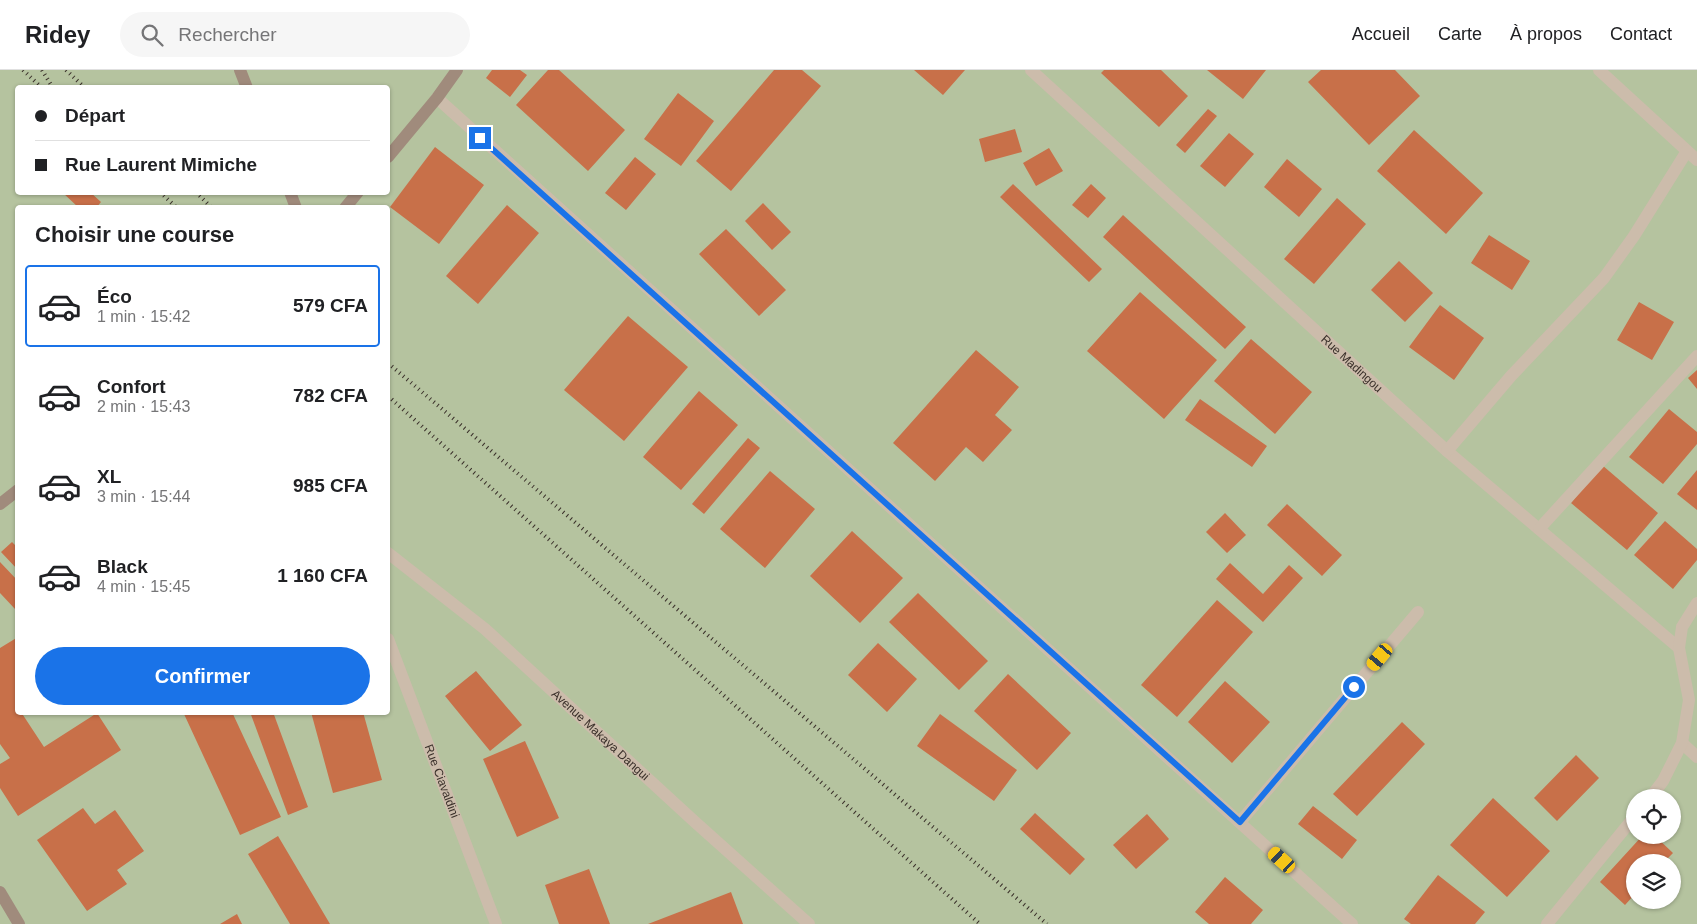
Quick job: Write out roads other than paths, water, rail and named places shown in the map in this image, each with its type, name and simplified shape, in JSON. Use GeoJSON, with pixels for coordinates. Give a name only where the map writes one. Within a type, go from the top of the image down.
{"type":"FeatureCollection","features":[{"type":"Feature","properties":{"kind":"street"},"geometry":{"type":"LineString","coordinates":[[240,70],[246,85]]}},
{"type":"Feature","properties":{"kind":"street"},"geometry":{"type":"LineString","coordinates":[[390,155],[437,98],[457,70]]}},
{"type":"Feature","properties":{"kind":"street","name":"Rue Madingou"},"geometry":{"type":"LineString","coordinates":[[1031,70],[1447,451],[1679,648]]}},
{"type":"Feature","properties":{"kind":"street"},"geometry":{"type":"LineString","coordinates":[[1600,70],[1697,160]]}},
{"type":"Feature","properties":{"kind":"street"},"geometry":{"type":"LineString","coordinates":[[437,98],[1352,924]]}},
{"type":"Feature","properties":{"kind":"street"},"geometry":{"type":"LineString","coordinates":[[1447,451],[1511,376],[1604,278],[1634,236],[1687,151]]}},
{"type":"Feature","properties":{"kind":"street"},"geometry":{"type":"LineString","coordinates":[[347,205],[356,195]]}},
{"type":"Feature","properties":{"kind":"street"},"geometry":{"type":"LineString","coordinates":[[1539,529],[1697,356]]}},
{"type":"Feature","properties":{"kind":"street"},"geometry":{"type":"LineString","coordinates":[[0,504],[15,492]]}},
{"type":"Feature","properties":{"kind":"street","name":"Avenue Makaya Dangui"},"geometry":{"type":"LineString","coordinates":[[390,555],[485,629],[809,924]]}},
{"type":"Feature","properties":{"kind":"street"},"geometry":{"type":"LineString","coordinates":[[1657,789],[1663,781],[1682,743],[1689,700],[1679,648],[1682,626],[1697,603]]}},
{"type":"Feature","properties":{"kind":"street"},"geometry":{"type":"LineString","coordinates":[[1240,822],[1418,612]]}},
{"type":"Feature","properties":{"kind":"street","name":"Rue Ciavaldini"},"geometry":{"type":"LineString","coordinates":[[390,644],[496,924]]}},
{"type":"Feature","properties":{"kind":"street"},"geometry":{"type":"LineString","coordinates":[[1682,743],[1697,757]]}},
{"type":"Feature","properties":{"kind":"street"},"geometry":{"type":"LineString","coordinates":[[1547,924],[1626,827]]}},
{"type":"Feature","properties":{"kind":"street"},"geometry":{"type":"LineString","coordinates":[[0,892],[19,924]]}},
{"type":"Feature","properties":{"kind":"railway"},"geometry":{"type":"LineString","coordinates":[[23,70],[39,85]]}},
{"type":"Feature","properties":{"kind":"railway"},"geometry":{"type":"LineString","coordinates":[[42,70],[51,85]]}},
{"type":"Feature","properties":{"kind":"railway"},"geometry":{"type":"LineString","coordinates":[[66,70],[82,85]]}},
{"type":"Feature","properties":{"kind":"railway"},"geometry":{"type":"LineString","coordinates":[[163,195],[174,205]]}},
{"type":"Feature","properties":{"kind":"railway"},"geometry":{"type":"LineString","coordinates":[[199,195],[209,205]]}},
{"type":"Feature","properties":{"kind":"railway"},"geometry":{"type":"LineString","coordinates":[[390,365],[1047,924]]}},
{"type":"Feature","properties":{"kind":"railway"},"geometry":{"type":"LineString","coordinates":[[390,398],[980,924]]}}]}
